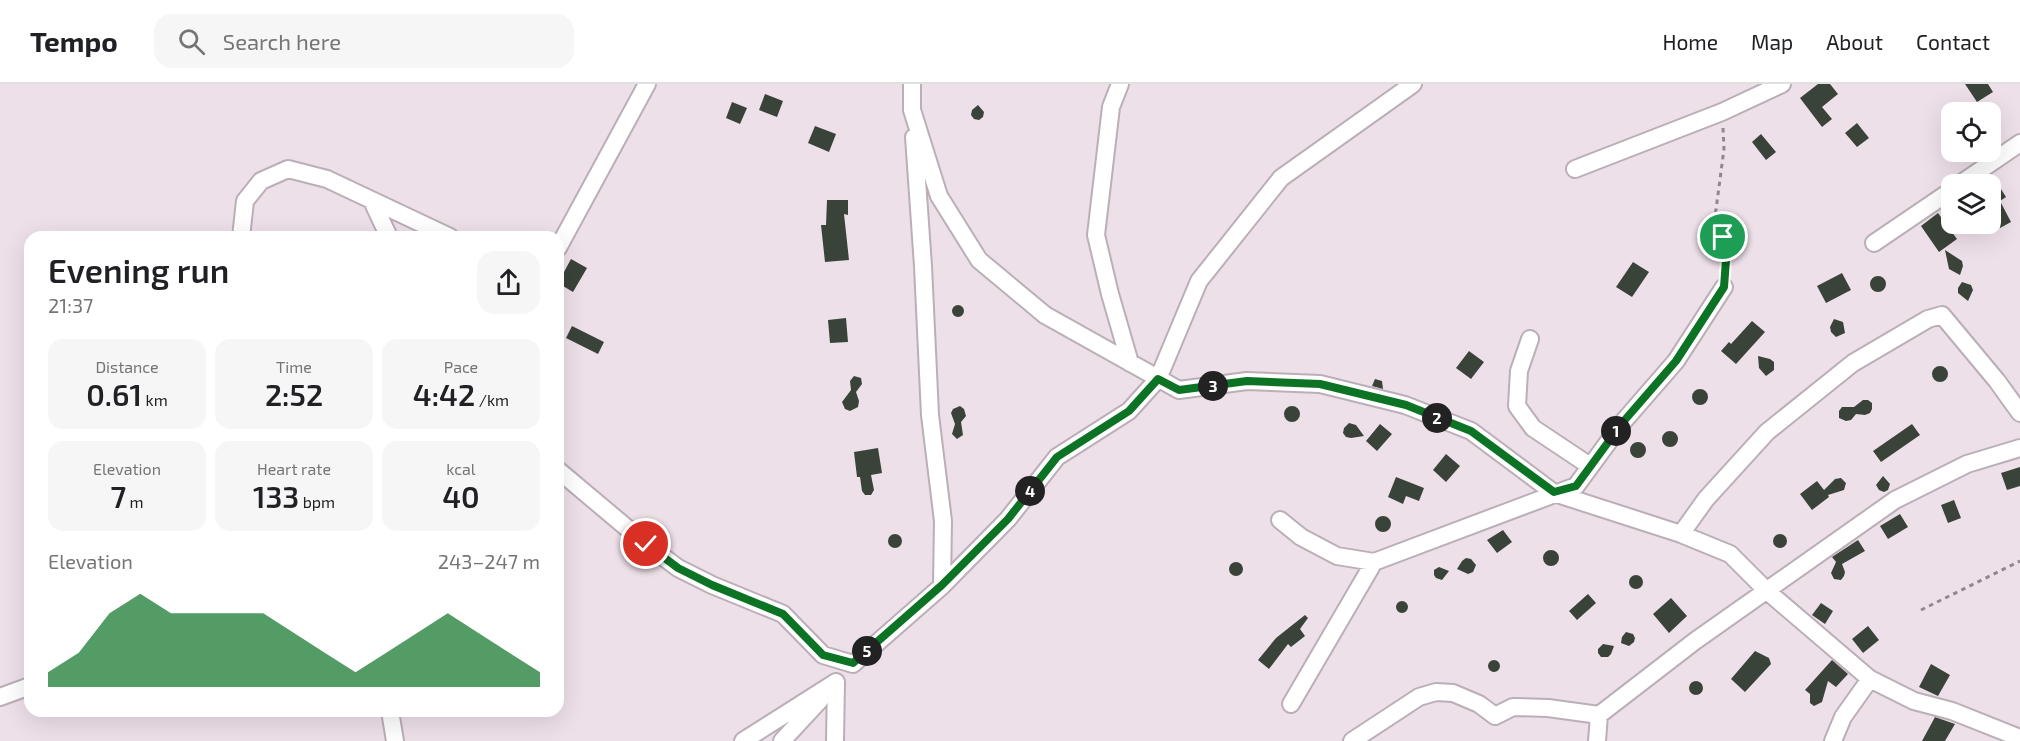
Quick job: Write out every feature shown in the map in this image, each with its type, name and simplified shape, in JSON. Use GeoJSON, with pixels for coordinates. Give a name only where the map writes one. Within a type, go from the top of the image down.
{"type":"FeatureCollection","features":[{"type":"Feature","properties":{"kind":"street"},"geometry":{"type":"LineString","coordinates":[[564,237],[647,84]]}},
{"type":"Feature","properties":{"kind":"street"},"geometry":{"type":"LineString","coordinates":[[912,84],[930,415],[943,521],[942,585]]}},
{"type":"Feature","properties":{"kind":"street"},"geometry":{"type":"LineString","coordinates":[[1120,84],[1111,107],[1096,235],[1130,363]]}},
{"type":"Feature","properties":{"kind":"street"},"geometry":{"type":"LineString","coordinates":[[782,741],[853,663],[942,585],[1008,519],[1057,457],[1129,411],[1158,379],[1199,281],[1281,178],[1413,84]]}},
{"type":"Feature","properties":{"kind":"street"},"geometry":{"type":"LineString","coordinates":[[1575,169],[1722,112],[1782,84]]}},
{"type":"Feature","properties":{"kind":"street"},"geometry":{"type":"LineString","coordinates":[[912,110],[939,196],[979,260],[1045,315],[1179,390],[1247,381],[1320,384],[1406,405],[1471,431],[1554,492],[1681,534],[1730,554],[1767,591],[1870,679],[1914,701],[1952,711],[2020,738]]}},
{"type":"Feature","properties":{"kind":"street"},"geometry":{"type":"LineString","coordinates":[[1974,174],[2020,143]]}},
{"type":"Feature","properties":{"kind":"street"},"geometry":{"type":"LineString","coordinates":[[241,231],[244,201],[261,182],[288,169],[327,179],[437,231]]}},
{"type":"Feature","properties":{"kind":"street"},"geometry":{"type":"LineString","coordinates":[[1874,243],[1941,197]]}},
{"type":"Feature","properties":{"kind":"street"},"geometry":{"type":"LineString","coordinates":[[372,201],[386,231]]}},
{"type":"Feature","properties":{"kind":"street"},"geometry":{"type":"LineString","coordinates":[[1280,520],[1301,537],[1337,556],[1374,562],[1554,492],[1576,486],[1623,422],[1676,361],[1724,287]]}},
{"type":"Feature","properties":{"kind":"street"},"geometry":{"type":"LineString","coordinates":[[1681,534],[1706,499],[1767,432],[1853,363],[1928,319],[1942,315],[1997,381],[2020,413]]}},
{"type":"Feature","properties":{"kind":"street"},"geometry":{"type":"LineString","coordinates":[[1530,339],[1519,371],[1516,406],[1533,428],[1590,466]]}},
{"type":"Feature","properties":{"kind":"street"},"geometry":{"type":"LineString","coordinates":[[1352,741],[1419,697],[1436,692],[1453,693],[1479,704],[1496,716],[1513,707],[1548,708],[1599,716],[1695,641],[1895,500],[1967,464],[2020,448]]}},
{"type":"Feature","properties":{"kind":"street"},"geometry":{"type":"LineString","coordinates":[[564,475],[678,568],[712,585],[783,614],[823,655],[853,663]]}},
{"type":"Feature","properties":{"kind":"street"},"geometry":{"type":"LineString","coordinates":[[1291,704],[1374,562]]}},
{"type":"Feature","properties":{"kind":"street"},"geometry":{"type":"LineString","coordinates":[[1833,741],[1843,717],[1870,679]]}},
{"type":"Feature","properties":{"kind":"street"},"geometry":{"type":"LineString","coordinates":[[743,741],[836,682]]}},
{"type":"Feature","properties":{"kind":"street"},"geometry":{"type":"LineString","coordinates":[[835,741],[836,682]]}},
{"type":"Feature","properties":{"kind":"street"},"geometry":{"type":"LineString","coordinates":[[0,697],[24,688]]}},
{"type":"Feature","properties":{"kind":"street"},"geometry":{"type":"LineString","coordinates":[[1597,741],[1599,716]]}},
{"type":"Feature","properties":{"kind":"street"},"geometry":{"type":"LineString","coordinates":[[391,717],[395,741]]}},
{"type":"Feature","properties":{"kind":"path"},"geometry":{"type":"LineString","coordinates":[[1722,112],[1724,149],[1715,217],[1723,237],[1726,260],[1724,287]]}},
{"type":"Feature","properties":{"kind":"path"},"geometry":{"type":"LineString","coordinates":[[1921,610],[2020,561]]}},
{"type":"Feature","properties":{"kind":"building"},"geometry":{"type":"Polygon","coordinates":[[[1818,84],[1830,84],[1838,94],[1822,107],[1832,119],[1822,127],[1800,98],[1818,84]]]}},
{"type":"Feature","properties":{"kind":"building"},"geometry":{"type":"Polygon","coordinates":[[[1965,84],[1988,84],[1993,92],[1977,102],[1965,84]]]}},
{"type":"Feature","properties":{"kind":"building"},"geometry":{"type":"Polygon","coordinates":[[[765,94],[783,101],[777,117],[759,110],[765,94]]]}},
{"type":"Feature","properties":{"kind":"building"},"geometry":{"type":"Polygon","coordinates":[[[732,102],[747,108],[740,124],[726,118],[732,102]]]}},
{"type":"Feature","properties":{"kind":"building"},"geometry":{"type":"Polygon","coordinates":[[[978,105],[984,112],[983,117],[979,120],[974,119],[971,115],[972,110],[978,105]]]}},
{"type":"Feature","properties":{"kind":"building"},"geometry":{"type":"Polygon","coordinates":[[[1857,123],[1869,138],[1857,147],[1845,133],[1857,123]]]}},
{"type":"Feature","properties":{"kind":"building"},"geometry":{"type":"Polygon","coordinates":[[[815,126],[836,134],[829,152],[808,143],[815,126]]]}},
{"type":"Feature","properties":{"kind":"building"},"geometry":{"type":"Polygon","coordinates":[[[1761,134],[1776,152],[1766,160],[1752,142],[1761,134]]]}},
{"type":"Feature","properties":{"kind":"building"},"geometry":{"type":"Polygon","coordinates":[[[2001,189],[2006,197],[2001,200],[2001,189]]]}},
{"type":"Feature","properties":{"kind":"building"},"geometry":{"type":"Polygon","coordinates":[[[827,200],[848,200],[848,215],[844,214],[849,260],[825,262],[821,225],[826,225],[827,200]]]}},
{"type":"Feature","properties":{"kind":"building"},"geometry":{"type":"Polygon","coordinates":[[[2001,203],[2011,222],[2001,227],[2001,203]]]}},
{"type":"Feature","properties":{"kind":"building"},"geometry":{"type":"Polygon","coordinates":[[[1938,213],[1941,217],[1941,234],[1953,234],[1957,239],[1939,252],[1921,226],[1938,213]]]}},
{"type":"Feature","properties":{"kind":"building"},"geometry":{"type":"Polygon","coordinates":[[[1945,250],[1962,261],[1960,275],[1949,269],[1945,250]]]}},
{"type":"Feature","properties":{"kind":"building"},"geometry":{"type":"Polygon","coordinates":[[[571,259],[587,268],[573,292],[564,287],[564,272],[571,259]]]}},
{"type":"Feature","properties":{"kind":"building"},"geometry":{"type":"Polygon","coordinates":[[[1633,262],[1649,272],[1632,297],[1616,287],[1633,262]]]}},
{"type":"Feature","properties":{"kind":"building"},"geometry":{"type":"Polygon","coordinates":[[[1842,273],[1851,290],[1826,303],[1817,286],[1842,273]]]}},
{"type":"Feature","properties":{"kind":"building"},"geometry":{"type":"Polygon","coordinates":[[[1878,276],[1886,284],[1878,292],[1870,284],[1878,276]]]}},
{"type":"Feature","properties":{"kind":"building"},"geometry":{"type":"Polygon","coordinates":[[[1962,282],[1971,285],[1973,290],[1968,301],[1958,293],[1962,282]]]}},
{"type":"Feature","properties":{"kind":"building"},"geometry":{"type":"Polygon","coordinates":[[[960,305],[964,311],[960,317],[956,317],[952,309],[960,305]]]}},
{"type":"Feature","properties":{"kind":"building"},"geometry":{"type":"Polygon","coordinates":[[[846,318],[848,342],[830,343],[828,320],[846,318]]]}},
{"type":"Feature","properties":{"kind":"building"},"geometry":{"type":"Polygon","coordinates":[[[1834,319],[1843,322],[1845,333],[1836,337],[1830,327],[1834,319]]]}},
{"type":"Feature","properties":{"kind":"building"},"geometry":{"type":"Polygon","coordinates":[[[1752,321],[1765,332],[1736,364],[1721,351],[1729,342],[1731,344],[1752,321]]]}},
{"type":"Feature","properties":{"kind":"building"},"geometry":{"type":"Polygon","coordinates":[[[572,326],[604,342],[598,354],[566,338],[572,326]]]}},
{"type":"Feature","properties":{"kind":"building"},"geometry":{"type":"Polygon","coordinates":[[[1469,351],[1484,362],[1471,379],[1456,368],[1469,351]]]}},
{"type":"Feature","properties":{"kind":"building"},"geometry":{"type":"Polygon","coordinates":[[[1758,356],[1774,362],[1774,370],[1766,376],[1759,368],[1758,356]]]}},
{"type":"Feature","properties":{"kind":"building"},"geometry":{"type":"Polygon","coordinates":[[[1940,366],[1948,374],[1940,382],[1932,374],[1940,366]]]}},
{"type":"Feature","properties":{"kind":"building"},"geometry":{"type":"Polygon","coordinates":[[[854,376],[861,378],[862,384],[856,392],[858,407],[850,411],[845,409],[842,402],[851,390],[850,381],[854,376]]]}},
{"type":"Feature","properties":{"kind":"building"},"geometry":{"type":"Polygon","coordinates":[[[1375,379],[1382,381],[1383,389],[1372,386],[1375,379]]]}},
{"type":"Feature","properties":{"kind":"building"},"geometry":{"type":"Polygon","coordinates":[[[1700,389],[1708,397],[1700,405],[1692,397],[1700,389]]]}},
{"type":"Feature","properties":{"kind":"building"},"geometry":{"type":"Polygon","coordinates":[[[1863,400],[1872,403],[1870,413],[1856,414],[1851,420],[1846,421],[1839,418],[1839,411],[1842,407],[1854,407],[1863,400]]]}},
{"type":"Feature","properties":{"kind":"building"},"geometry":{"type":"Polygon","coordinates":[[[960,406],[964,409],[966,416],[961,422],[963,435],[957,439],[952,434],[955,424],[951,413],[953,409],[960,406]]]}},
{"type":"Feature","properties":{"kind":"building"},"geometry":{"type":"Polygon","coordinates":[[[1292,406],[1300,414],[1292,422],[1284,414],[1292,406]]]}},
{"type":"Feature","properties":{"kind":"building"},"geometry":{"type":"Polygon","coordinates":[[[1349,423],[1356,425],[1364,436],[1346,437],[1343,433],[1344,428],[1349,423]]]}},
{"type":"Feature","properties":{"kind":"building"},"geometry":{"type":"Polygon","coordinates":[[[1380,424],[1392,434],[1377,451],[1366,441],[1380,424]]]}},
{"type":"Feature","properties":{"kind":"building"},"geometry":{"type":"Polygon","coordinates":[[[1912,424],[1920,435],[1881,462],[1873,451],[1912,424]]]}},
{"type":"Feature","properties":{"kind":"building"},"geometry":{"type":"Polygon","coordinates":[[[1670,431],[1678,439],[1670,447],[1662,439],[1670,431]]]}},
{"type":"Feature","properties":{"kind":"building"},"geometry":{"type":"Polygon","coordinates":[[[1638,442],[1644,444],[1646,450],[1644,456],[1638,458],[1632,456],[1630,450],[1632,444],[1638,442]]]}},
{"type":"Feature","properties":{"kind":"building"},"geometry":{"type":"Polygon","coordinates":[[[878,448],[882,473],[871,475],[874,490],[871,495],[865,495],[862,491],[860,477],[857,477],[854,452],[878,448]]]}},
{"type":"Feature","properties":{"kind":"building"},"geometry":{"type":"Polygon","coordinates":[[[1446,454],[1460,466],[1446,482],[1433,470],[1446,454]]]}},
{"type":"Feature","properties":{"kind":"building"},"geometry":{"type":"Polygon","coordinates":[[[2020,467],[2020,486],[2007,490],[2001,473],[2020,467]]]}},
{"type":"Feature","properties":{"kind":"building"},"geometry":{"type":"Polygon","coordinates":[[[1883,476],[1890,484],[1888,490],[1884,492],[1876,485],[1883,476]]]}},
{"type":"Feature","properties":{"kind":"building"},"geometry":{"type":"Polygon","coordinates":[[[1396,477],[1424,488],[1419,501],[1406,496],[1403,504],[1388,497],[1396,477]]]}},
{"type":"Feature","properties":{"kind":"building"},"geometry":{"type":"Polygon","coordinates":[[[1841,478],[1846,483],[1844,490],[1828,495],[1829,497],[1812,510],[1800,494],[1817,481],[1824,490],[1835,479],[1841,478]]]}},
{"type":"Feature","properties":{"kind":"building"},"geometry":{"type":"Polygon","coordinates":[[[1954,500],[1961,518],[1948,523],[1941,505],[1954,500]]]}},
{"type":"Feature","properties":{"kind":"building"},"geometry":{"type":"Polygon","coordinates":[[[1900,514],[1908,527],[1888,539],[1880,526],[1900,514]]]}},
{"type":"Feature","properties":{"kind":"building"},"geometry":{"type":"Polygon","coordinates":[[[1383,516],[1389,518],[1391,524],[1389,530],[1383,532],[1377,530],[1375,524],[1377,518],[1383,516]]]}},
{"type":"Feature","properties":{"kind":"building"},"geometry":{"type":"Polygon","coordinates":[[[1503,530],[1512,542],[1497,553],[1487,540],[1503,530]]]}},
{"type":"Feature","properties":{"kind":"building"},"geometry":{"type":"Polygon","coordinates":[[[892,534],[898,534],[902,541],[898,548],[892,548],[888,544],[888,538],[892,534]]]}},
{"type":"Feature","properties":{"kind":"building"},"geometry":{"type":"Polygon","coordinates":[[[1780,534],[1785,536],[1787,541],[1785,546],[1780,548],[1775,546],[1773,541],[1775,536],[1780,534]]]}},
{"type":"Feature","properties":{"kind":"building"},"geometry":{"type":"Polygon","coordinates":[[[1858,540],[1865,551],[1842,564],[1844,576],[1841,580],[1834,579],[1831,573],[1836,562],[1832,557],[1858,540]]]}},
{"type":"Feature","properties":{"kind":"building"},"geometry":{"type":"Polygon","coordinates":[[[1548,550],[1554,550],[1559,558],[1557,564],[1548,566],[1543,561],[1543,555],[1548,550]]]}},
{"type":"Feature","properties":{"kind":"building"},"geometry":{"type":"Polygon","coordinates":[[[1466,558],[1471,559],[1476,565],[1473,572],[1468,574],[1457,569],[1466,558]]]}},
{"type":"Feature","properties":{"kind":"building"},"geometry":{"type":"Polygon","coordinates":[[[1233,562],[1239,562],[1243,569],[1239,576],[1233,576],[1229,572],[1229,566],[1233,562]]]}},
{"type":"Feature","properties":{"kind":"building"},"geometry":{"type":"Polygon","coordinates":[[[1439,567],[1449,571],[1442,580],[1434,575],[1434,570],[1439,567]]]}},
{"type":"Feature","properties":{"kind":"building"},"geometry":{"type":"Polygon","coordinates":[[[1636,575],[1641,577],[1643,582],[1641,587],[1636,589],[1631,587],[1629,582],[1631,577],[1636,575]]]}},
{"type":"Feature","properties":{"kind":"building"},"geometry":{"type":"Polygon","coordinates":[[[1588,594],[1596,603],[1577,620],[1569,611],[1588,594]]]}},
{"type":"Feature","properties":{"kind":"building"},"geometry":{"type":"Polygon","coordinates":[[[1671,598],[1687,616],[1669,633],[1653,614],[1671,598]]]}},
{"type":"Feature","properties":{"kind":"building"},"geometry":{"type":"Polygon","coordinates":[[[1404,601],[1407,602],[1407,612],[1400,613],[1397,612],[1396,605],[1397,602],[1404,601]]]}},
{"type":"Feature","properties":{"kind":"building"},"geometry":{"type":"Polygon","coordinates":[[[1821,603],[1833,611],[1825,624],[1812,615],[1821,603]]]}},
{"type":"Feature","properties":{"kind":"building"},"geometry":{"type":"Polygon","coordinates":[[[1305,615],[1308,618],[1300,629],[1305,636],[1291,647],[1288,644],[1269,669],[1258,660],[1276,638],[1305,615]]]}},
{"type":"Feature","properties":{"kind":"building"},"geometry":{"type":"Polygon","coordinates":[[[1868,626],[1879,640],[1863,653],[1852,639],[1868,626]]]}},
{"type":"Feature","properties":{"kind":"building"},"geometry":{"type":"Polygon","coordinates":[[[1626,632],[1633,634],[1635,638],[1629,646],[1621,643],[1626,632]]]}},
{"type":"Feature","properties":{"kind":"building"},"geometry":{"type":"Polygon","coordinates":[[[1603,644],[1614,646],[1608,657],[1601,657],[1598,653],[1598,649],[1603,644]]]}},
{"type":"Feature","properties":{"kind":"building"},"geometry":{"type":"Polygon","coordinates":[[[1755,651],[1769,658],[1771,664],[1745,692],[1731,679],[1755,651]]]}},
{"type":"Feature","properties":{"kind":"building"},"geometry":{"type":"Polygon","coordinates":[[[1496,660],[1500,666],[1496,672],[1492,672],[1488,664],[1496,660]]]}},
{"type":"Feature","properties":{"kind":"building"},"geometry":{"type":"Polygon","coordinates":[[[1832,660],[1848,674],[1836,687],[1828,681],[1822,702],[1814,706],[1810,703],[1810,694],[1805,690],[1832,660]]]}},
{"type":"Feature","properties":{"kind":"building"},"geometry":{"type":"Polygon","coordinates":[[[1931,664],[1950,675],[1938,696],[1919,687],[1931,664]]]}},
{"type":"Feature","properties":{"kind":"building"},"geometry":{"type":"Polygon","coordinates":[[[1696,681],[1701,683],[1703,688],[1701,693],[1696,695],[1691,693],[1689,688],[1691,683],[1696,681]]]}},
{"type":"Feature","properties":{"kind":"building"},"geometry":{"type":"Polygon","coordinates":[[[1935,717],[1955,724],[1945,741],[1922,741],[1935,717]]]}},
{"type":"Feature","properties":{"kind":"route"},"geometry":{"type":"LineString","coordinates":[[646,544],[678,568],[712,585],[783,614],[823,655],[853,663],[942,585],[1008,519],[1057,457],[1129,411],[1158,379],[1179,390],[1247,381],[1320,384],[1406,405],[1471,431],[1554,492],[1576,486],[1623,422],[1676,361],[1724,287],[1726,260],[1723,237]]}}]}
